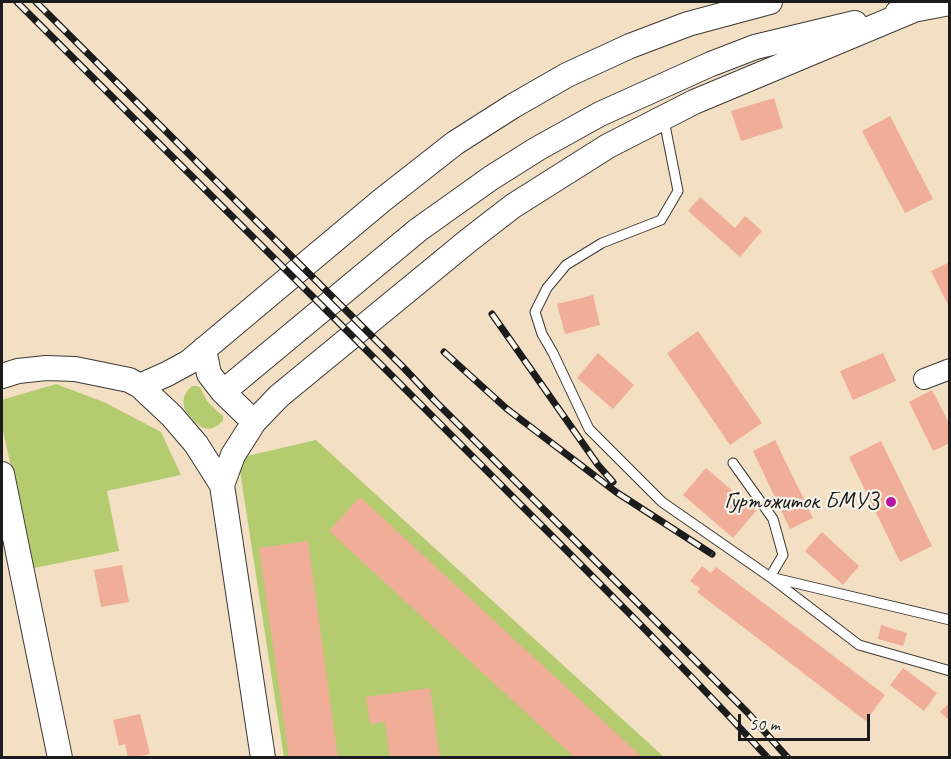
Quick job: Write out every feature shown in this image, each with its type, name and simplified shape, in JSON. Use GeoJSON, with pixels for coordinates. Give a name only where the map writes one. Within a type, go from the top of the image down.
{"type":"FeatureCollection","features":[{"type":"Feature","properties":{"kind":"street"},"geometry":{"type":"LineString","coordinates":[[140,386],[189,362],[381,201],[455,144],[513,106],[567,75],[630,46],[688,24],[770,2]]}},
{"type":"Feature","properties":{"kind":"street"},"geometry":{"type":"LineString","coordinates":[[223,392],[418,230],[491,178],[600,114],[711,64],[755,47],[914,9],[950,3]]}},
{"type":"Feature","properties":{"kind":"street"},"geometry":{"type":"LineString","coordinates":[[222,485],[233,455],[254,422],[279,396],[513,206],[608,146],[694,102],[914,9]]}},
{"type":"Feature","properties":{"kind":"street"},"geometry":{"type":"LineString","coordinates":[[204,349],[209,374],[223,392],[254,422]]}},
{"type":"Feature","properties":{"kind":"street"},"geometry":{"type":"LineString","coordinates":[[2,376],[36,369],[75,369],[129,380],[140,386],[172,416],[196,444],[222,485],[263,758]]}},
{"type":"Feature","properties":{"kind":"street"},"geometry":{"type":"LineString","coordinates":[[924,379],[950,369]]}},
{"type":"Feature","properties":{"kind":"street"},"geometry":{"type":"LineString","coordinates":[[2,474],[60,758]]}},
{"type":"Feature","properties":{"kind":"lane"},"geometry":{"type":"LineString","coordinates":[[664,118],[678,191],[661,220],[602,243],[566,265],[547,288],[535,312],[542,334],[589,429],[662,502],[770,577],[859,645],[950,671]]}},
{"type":"Feature","properties":{"kind":"lane"},"geometry":{"type":"LineString","coordinates":[[733,463],[773,519],[783,555],[770,577]]}},
{"type":"Feature","properties":{"kind":"lane"},"geometry":{"type":"LineString","coordinates":[[770,577],[950,620]]}},
{"type":"Feature","properties":{"kind":"green space"},"geometry":{"type":"Polygon","coordinates":[[[56,384],[106,403],[161,432],[181,475],[107,491],[119,551],[34,568],[2,427],[2,400],[56,384]]]}},
{"type":"Feature","properties":{"kind":"green space"},"geometry":{"type":"Polygon","coordinates":[[[192,386],[200,387],[207,401],[223,416],[223,421],[215,427],[204,428],[186,412],[184,399],[192,386]]]}},
{"type":"Feature","properties":{"kind":"green space"},"geometry":{"type":"Polygon","coordinates":[[[316,440],[664,757],[284,757],[238,458],[316,440]]]}},
{"type":"Feature","properties":{"kind":"building"},"geometry":{"type":"Polygon","coordinates":[[[774,98],[783,128],[741,141],[731,111],[774,98]]]}},
{"type":"Feature","properties":{"kind":"building"},"geometry":{"type":"Polygon","coordinates":[[[890,116],[933,199],[905,213],[862,131],[890,116]]]}},
{"type":"Feature","properties":{"kind":"building"},"geometry":{"type":"Polygon","coordinates":[[[700,197],[735,228],[745,216],[762,231],[740,257],[688,211],[700,197]]]}},
{"type":"Feature","properties":{"kind":"building"},"geometry":{"type":"Polygon","coordinates":[[[950,262],[950,309],[931,271],[950,262]]]}},
{"type":"Feature","properties":{"kind":"building"},"geometry":{"type":"Polygon","coordinates":[[[593,295],[600,325],[565,334],[557,304],[593,295]]]}},
{"type":"Feature","properties":{"kind":"building"},"geometry":{"type":"Polygon","coordinates":[[[698,331],[762,423],[730,445],[667,353],[698,331]]]}},
{"type":"Feature","properties":{"kind":"building"},"geometry":{"type":"Polygon","coordinates":[[[598,353],[634,385],[613,409],[577,378],[598,353]]]}},
{"type":"Feature","properties":{"kind":"building"},"geometry":{"type":"Polygon","coordinates":[[[883,353],[896,381],[853,400],[840,371],[883,353]]]}},
{"type":"Feature","properties":{"kind":"building"},"geometry":{"type":"Polygon","coordinates":[[[932,390],[950,425],[950,443],[933,451],[909,402],[932,390]]]}},
{"type":"Feature","properties":{"kind":"building"},"geometry":{"type":"Polygon","coordinates":[[[775,440],[813,518],[790,529],[753,451],[775,440]]]}},
{"type":"Feature","properties":{"kind":"building","name":"Гуртожиток БМУЗ"},"geometry":{"type":"Polygon","coordinates":[[[881,441],[932,546],[900,562],[849,457],[881,441]]]}},
{"type":"Feature","properties":{"kind":"building"},"geometry":{"type":"Polygon","coordinates":[[[706,468],[756,511],[733,538],[683,495],[706,468]]]}},
{"type":"Feature","properties":{"kind":"building"},"geometry":{"type":"Polygon","coordinates":[[[360,497],[643,758],[575,758],[329,531],[360,497]]]}},
{"type":"Feature","properties":{"kind":"building"},"geometry":{"type":"Polygon","coordinates":[[[822,532],[859,566],[843,585],[805,551],[822,532]]]}},
{"type":"Feature","properties":{"kind":"building"},"geometry":{"type":"Polygon","coordinates":[[[308,541],[338,758],[289,758],[259,548],[308,541]]]}},
{"type":"Feature","properties":{"kind":"building"},"geometry":{"type":"Polygon","coordinates":[[[122,565],[129,602],[101,607],[94,570],[122,565]]]}},
{"type":"Feature","properties":{"kind":"building"},"geometry":{"type":"Polygon","coordinates":[[[702,566],[711,573],[716,567],[885,695],[866,721],[697,592],[700,588],[690,581],[702,566]]]}},
{"type":"Feature","properties":{"kind":"building"},"geometry":{"type":"Polygon","coordinates":[[[881,625],[907,633],[903,646],[878,639],[881,625]]]}},
{"type":"Feature","properties":{"kind":"building"},"geometry":{"type":"Polygon","coordinates":[[[903,668],[937,693],[924,711],[890,685],[903,668]]]}},
{"type":"Feature","properties":{"kind":"building"},"geometry":{"type":"Polygon","coordinates":[[[430,688],[440,758],[390,758],[385,722],[370,724],[366,697],[430,688]]]}},
{"type":"Feature","properties":{"kind":"building"},"geometry":{"type":"Polygon","coordinates":[[[950,702],[950,721],[940,712],[950,702]]]}},
{"type":"Feature","properties":{"kind":"building"},"geometry":{"type":"Polygon","coordinates":[[[140,714],[150,754],[128,758],[125,744],[119,746],[113,720],[140,714]]]}},
{"type":"Feature","properties":{"kind":"railway"},"geometry":{"type":"LineString","coordinates":[[17,2],[612,596],[768,758]]}},
{"type":"Feature","properties":{"kind":"railway"},"geometry":{"type":"LineString","coordinates":[[36,2],[748,713],[788,758]]}},
{"type":"Feature","properties":{"kind":"railway"},"geometry":{"type":"LineString","coordinates":[[492,314],[598,465],[613,482]]}},
{"type":"Feature","properties":{"kind":"railway"},"geometry":{"type":"LineString","coordinates":[[444,352],[507,409],[616,492],[712,554]]}},
{"type":"Feature","properties":{"kind":"place","name":"Гуртожиток БМУЗ"},"geometry":{"type":"Point","coordinates":[891,502]}}]}
